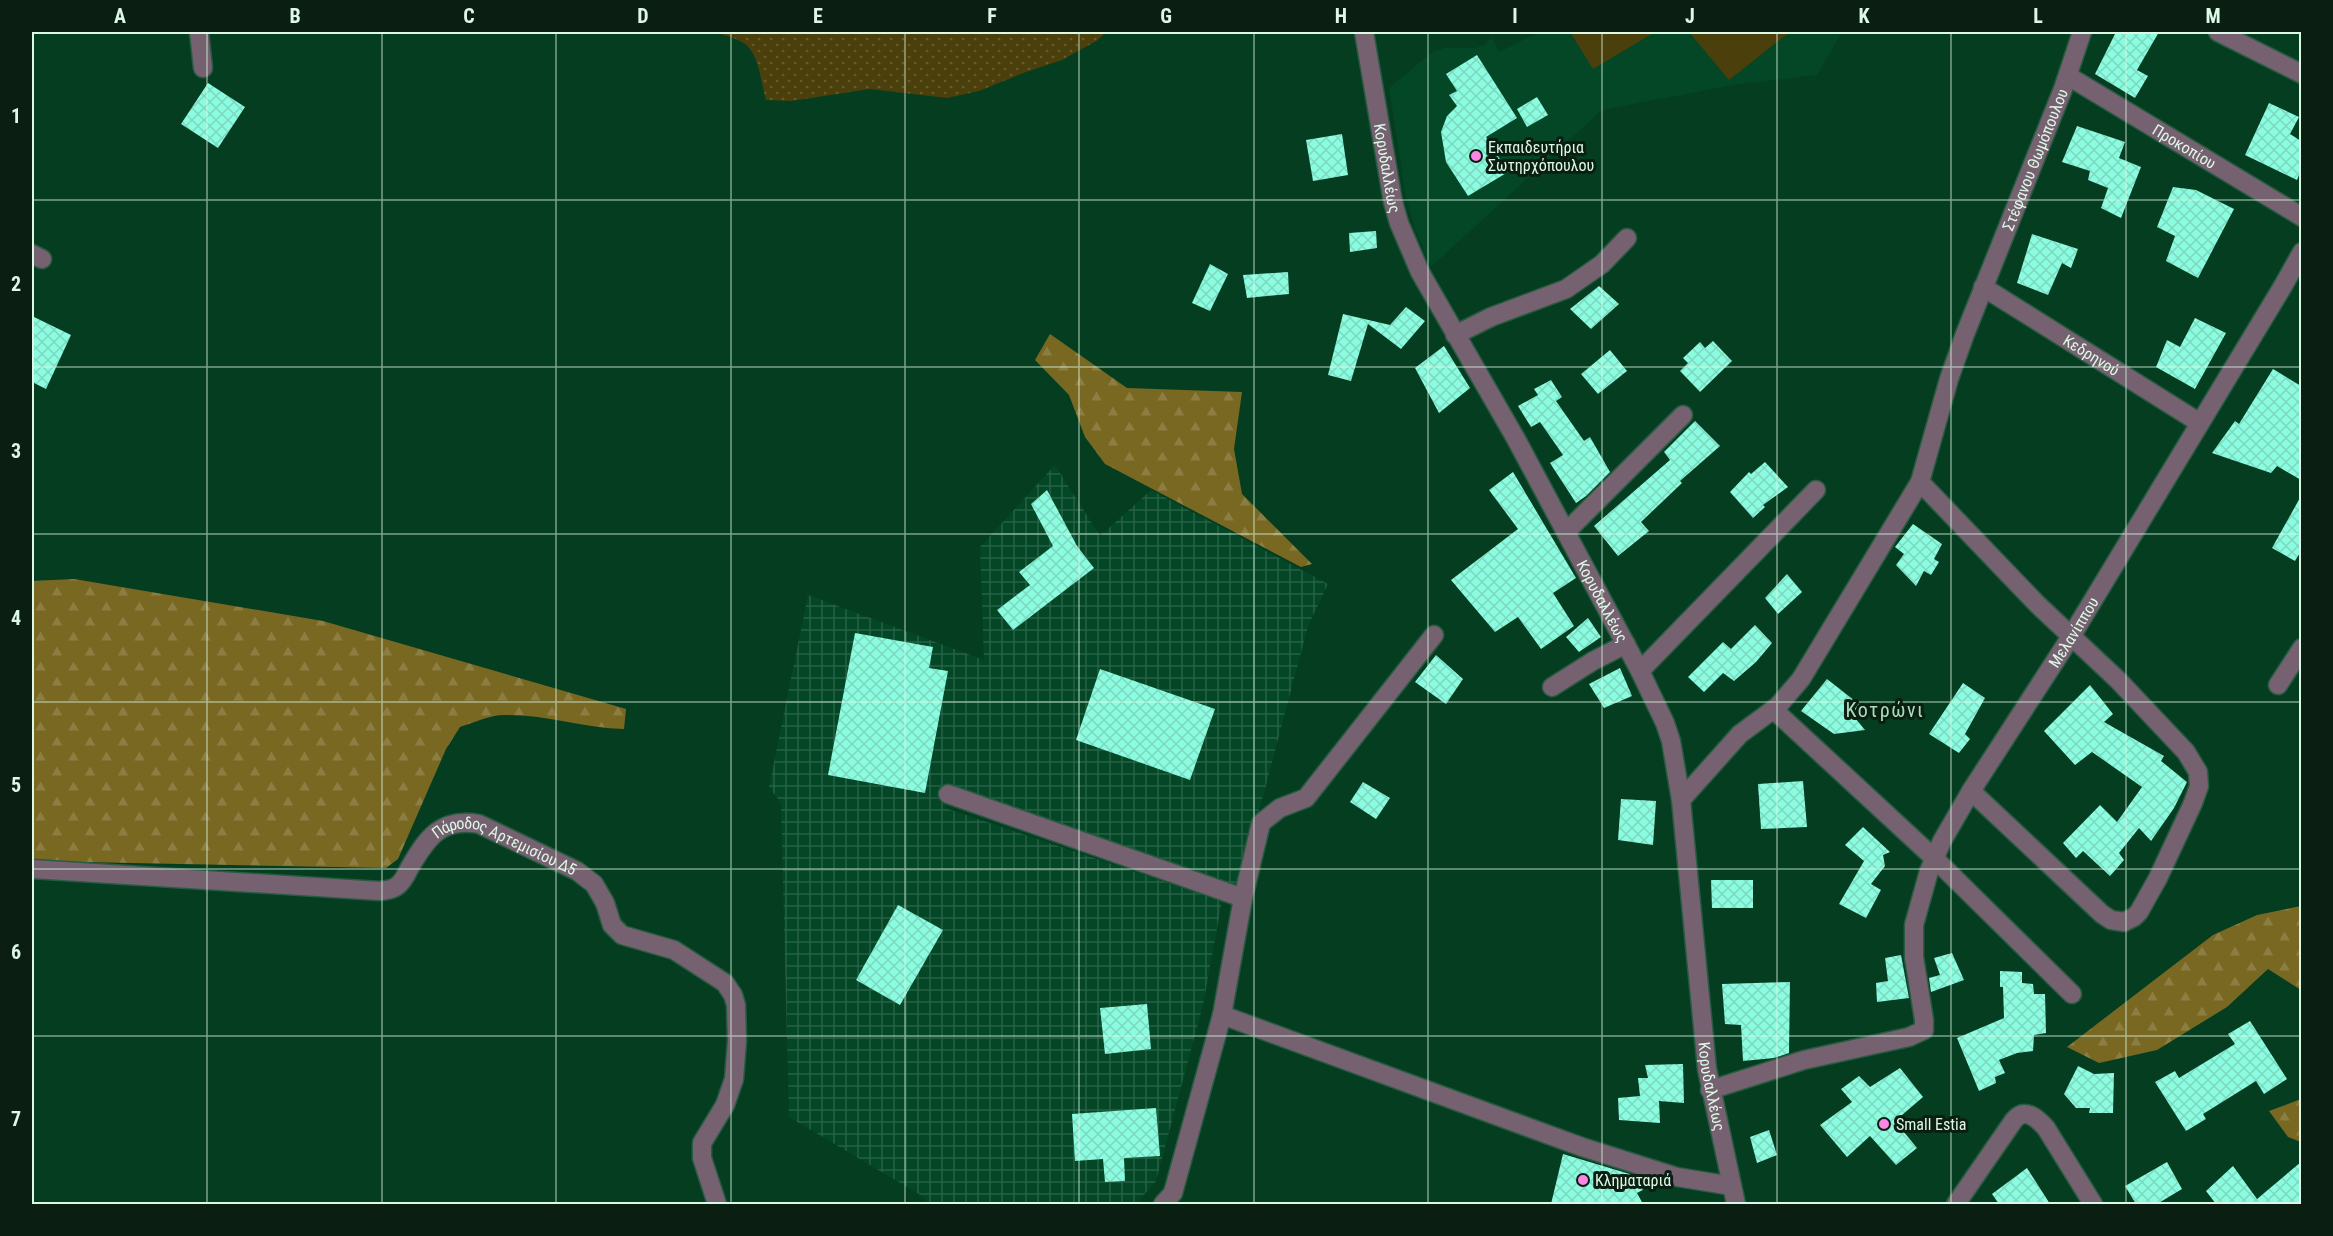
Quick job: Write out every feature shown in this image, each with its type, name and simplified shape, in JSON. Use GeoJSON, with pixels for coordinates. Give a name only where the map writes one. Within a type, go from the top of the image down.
{"type":"FeatureCollection","features":[{"type":"Feature","properties":{"kind":"street"},"geometry":{"type":"LineString","coordinates":[[199,32],[203,68]]}},
{"type":"Feature","properties":{"kind":"street","name":"Κορυδαλλέως"},"geometry":{"type":"LineString","coordinates":[[1364,32],[1399,223],[1420,272],[1516,439],[1626,644],[1657,705],[1671,741],[1681,800],[1699,1004],[1710,1090],[1736,1204]]}},
{"type":"Feature","properties":{"kind":"street","name":"Στέφανου Θωμόπουλου"},"geometry":{"type":"LineString","coordinates":[[1681,800],[1740,734],[1774,710],[1801,679],[1920,482],[1956,360],[2068,76],[2082,32]]}},
{"type":"Feature","properties":{"kind":"street"},"geometry":{"type":"LineString","coordinates":[[2218,32],[2301,74]]}},
{"type":"Feature","properties":{"kind":"street","name":"Προκοπίου"},"geometry":{"type":"LineString","coordinates":[[2068,76],[2301,217]]}},
{"type":"Feature","properties":{"kind":"street"},"geometry":{"type":"LineString","coordinates":[[1455,334],[1491,317],[1566,289],[1608,259],[1627,238]]}},
{"type":"Feature","properties":{"kind":"street","name":"Μελανίππου"},"geometry":{"type":"LineString","coordinates":[[1710,1090],[1804,1060],[1909,1037],[1922,1032],[1924,1020],[1915,969],[1914,932],[1920,899],[1934,858],[1971,791],[2072,636],[2283,286],[2301,252]]}},
{"type":"Feature","properties":{"kind":"street","name":"Κεδρηνού"},"geometry":{"type":"LineString","coordinates":[[1983,287],[2200,423]]}},
{"type":"Feature","properties":{"kind":"street"},"geometry":{"type":"LineString","coordinates":[[1566,532],[1683,415]]}},
{"type":"Feature","properties":{"kind":"street"},"geometry":{"type":"LineString","coordinates":[[1920,482],[2030,597],[2106,668],[2186,752],[2199,779],[2193,803],[2158,878],[2139,912],[2124,922],[2111,920],[1971,791]]}},
{"type":"Feature","properties":{"kind":"street"},"geometry":{"type":"LineString","coordinates":[[1640,671],[1815,490]]}},
{"type":"Feature","properties":{"kind":"street"},"geometry":{"type":"LineString","coordinates":[[1162,1204],[1173,1193],[1222,1015],[1243,898],[1261,823],[1280,808],[1306,798],[1434,635]]}},
{"type":"Feature","properties":{"kind":"street"},"geometry":{"type":"LineString","coordinates":[[1552,687],[1593,661],[1626,644]]}},
{"type":"Feature","properties":{"kind":"street"},"geometry":{"type":"LineString","coordinates":[[2278,686],[2301,648]]}},
{"type":"Feature","properties":{"kind":"street"},"geometry":{"type":"LineString","coordinates":[[1774,710],[1934,858],[2072,993]]}},
{"type":"Feature","properties":{"kind":"street"},"geometry":{"type":"LineString","coordinates":[[948,794],[1243,898]]}},
{"type":"Feature","properties":{"kind":"street","name":"Πάροδος Αρτεμισίου Δ5"},"geometry":{"type":"LineString","coordinates":[[32,869],[390,890],[401,883],[422,847],[435,832],[447,826],[469,822],[478,824],[577,871],[594,884],[612,926],[622,935],[674,950],[725,983],[733,995],[737,1041],[734,1079],[726,1106],[702,1143],[702,1158],[717,1204]]}},
{"type":"Feature","properties":{"kind":"street"},"geometry":{"type":"LineString","coordinates":[[1222,1015],[1582,1147],[1677,1177],[1732,1186]]}},
{"type":"Feature","properties":{"kind":"street"},"geometry":{"type":"LineString","coordinates":[[1956,1204],[2020,1114],[2037,1119],[2046,1128],[2093,1204]]}},
{"type":"Feature","properties":{"kind":"shaded area"},"geometry":{"type":"Polygon","coordinates":[[[714,32],[1106,32],[1098,40],[1062,60],[979,91],[947,98],[870,89],[791,101],[766,100],[756,60],[748,46],[714,32]]]}},
{"type":"Feature","properties":{"kind":"shaded area","name":"Εκπαιδευτήρια Σωτηρχόπουλου"},"geometry":{"type":"Polygon","coordinates":[[[1539,32],[1842,32],[1817,75],[1734,85],[1602,110],[1431,267],[1415,229],[1406,197],[1389,88],[1431,53],[1444,48],[1475,48],[1485,45],[1491,37],[1499,52],[1539,32]]]}},
{"type":"Feature","properties":{"kind":"shaded area"},"geometry":{"type":"Polygon","coordinates":[[[1570,32],[1655,32],[1593,69],[1570,32]]]}},
{"type":"Feature","properties":{"kind":"shaded area"},"geometry":{"type":"Polygon","coordinates":[[[1689,32],[1790,32],[1729,80],[1689,32]]]}},
{"type":"Feature","properties":{"kind":"shaded area"},"geometry":{"type":"Polygon","coordinates":[[[1055,465],[1100,536],[1151,490],[1328,584],[1308,626],[1262,800],[1236,885],[951,786],[945,808],[1222,901],[1203,1005],[1156,1181],[1136,1204],[928,1204],[924,1197],[789,1117],[781,803],[769,787],[808,595],[984,660],[980,547],[1055,465]]]}},
{"type":"Feature","properties":{"kind":"green space"},"geometry":{"type":"Polygon","coordinates":[[[1050,334],[1127,388],[1242,392],[1234,449],[1242,494],[1312,564],[1301,567],[1105,464],[1085,437],[1069,395],[1035,360],[1050,334]]]}},
{"type":"Feature","properties":{"kind":"green space"},"geometry":{"type":"Polygon","coordinates":[[[74,579],[323,621],[626,709],[624,729],[519,715],[499,715],[460,727],[446,749],[398,859],[386,868],[32,861],[32,581],[74,579]]]}},
{"type":"Feature","properties":{"kind":"green space"},"geometry":{"type":"Polygon","coordinates":[[[2301,906],[2301,990],[2268,969],[2227,1007],[2157,1050],[2099,1063],[2067,1047],[2213,935],[2257,915],[2301,906]]]}},
{"type":"Feature","properties":{"kind":"green space"},"geometry":{"type":"Polygon","coordinates":[[[2301,1099],[2301,1142],[2288,1137],[2269,1111],[2301,1099]]]}},
{"type":"Feature","properties":{"kind":"building"},"geometry":{"type":"Polygon","coordinates":[[[2116,32],[2159,32],[2137,70],[2148,76],[2135,98],[2095,74],[2116,32]]]}},
{"type":"Feature","properties":{"kind":"building"},"geometry":{"type":"Polygon","coordinates":[[[1477,55],[1517,118],[1486,137],[1508,172],[1468,196],[1446,162],[1441,132],[1447,116],[1457,106],[1449,95],[1457,91],[1446,74],[1477,55]]]}},
{"type":"Feature","properties":{"kind":"building"},"geometry":{"type":"Polygon","coordinates":[[[208,83],[245,107],[218,148],[181,124],[208,83]]]}},
{"type":"Feature","properties":{"kind":"building"},"geometry":{"type":"Polygon","coordinates":[[[1537,97],[1548,115],[1527,127],[1517,109],[1537,97]]]}},
{"type":"Feature","properties":{"kind":"building"},"geometry":{"type":"Polygon","coordinates":[[[2269,103],[2299,117],[2290,134],[2301,141],[2301,170],[2297,180],[2245,155],[2269,103]]]}},
{"type":"Feature","properties":{"kind":"building"},"geometry":{"type":"Polygon","coordinates":[[[2077,126],[2125,142],[2119,158],[2141,167],[2121,218],[2101,208],[2108,188],[2088,180],[2090,171],[2062,162],[2077,126]]]}},
{"type":"Feature","properties":{"kind":"building"},"geometry":{"type":"Polygon","coordinates":[[[1342,134],[1348,175],[1313,181],[1306,140],[1342,134]]]}},
{"type":"Feature","properties":{"kind":"building"},"geometry":{"type":"Polygon","coordinates":[[[2173,187],[2196,190],[2234,209],[2198,278],[2166,261],[2175,236],[2157,227],[2173,187]]]}},
{"type":"Feature","properties":{"kind":"building"},"geometry":{"type":"Polygon","coordinates":[[[1376,231],[1377,248],[1350,252],[1349,233],[1376,231]]]}},
{"type":"Feature","properties":{"kind":"building"},"geometry":{"type":"Polygon","coordinates":[[[2032,234],[2078,249],[2071,268],[2062,263],[2048,295],[2017,283],[2032,234]]]}},
{"type":"Feature","properties":{"kind":"building"},"geometry":{"type":"Polygon","coordinates":[[[1210,264],[1228,274],[1210,311],[1192,303],[1210,264]]]}},
{"type":"Feature","properties":{"kind":"building"},"geometry":{"type":"Polygon","coordinates":[[[1288,272],[1289,294],[1247,298],[1243,275],[1288,272]]]}},
{"type":"Feature","properties":{"kind":"building"},"geometry":{"type":"Polygon","coordinates":[[[1599,286],[1619,304],[1591,329],[1570,309],[1599,286]]]}},
{"type":"Feature","properties":{"kind":"building"},"geometry":{"type":"Polygon","coordinates":[[[1406,307],[1425,321],[1401,349],[1368,324],[1351,381],[1328,375],[1343,314],[1390,325],[1406,307]]]}},
{"type":"Feature","properties":{"kind":"building"},"geometry":{"type":"Polygon","coordinates":[[[32,316],[71,335],[46,389],[32,382],[32,316]]]}},
{"type":"Feature","properties":{"kind":"building"},"geometry":{"type":"Polygon","coordinates":[[[2195,318],[2226,333],[2195,389],[2156,367],[2167,340],[2180,347],[2195,318]]]}},
{"type":"Feature","properties":{"kind":"building"},"geometry":{"type":"Polygon","coordinates":[[[1713,341],[1732,361],[1700,392],[1680,371],[1688,363],[1683,358],[1700,342],[1705,348],[1713,341]]]}},
{"type":"Feature","properties":{"kind":"building"},"geometry":{"type":"Polygon","coordinates":[[[1444,346],[1470,388],[1439,413],[1415,368],[1444,346]]]}},
{"type":"Feature","properties":{"kind":"building"},"geometry":{"type":"Polygon","coordinates":[[[1610,350],[1627,371],[1598,394],[1581,374],[1610,350]]]}},
{"type":"Feature","properties":{"kind":"building"},"geometry":{"type":"Polygon","coordinates":[[[2273,369],[2301,386],[2301,480],[2277,466],[2271,473],[2212,453],[2235,421],[2239,424],[2273,369]]]}},
{"type":"Feature","properties":{"kind":"building"},"geometry":{"type":"Polygon","coordinates":[[[1551,380],[1562,397],[1556,401],[1584,441],[1590,437],[1610,472],[1576,503],[1550,463],[1563,455],[1540,422],[1531,427],[1518,406],[1538,395],[1534,389],[1551,380]]]}},
{"type":"Feature","properties":{"kind":"building"},"geometry":{"type":"Polygon","coordinates":[[[1695,421],[1720,446],[1680,481],[1682,483],[1641,522],[1649,531],[1618,556],[1594,526],[1670,460],[1664,452],[1695,421]]]}},
{"type":"Feature","properties":{"kind":"building"},"geometry":{"type":"Polygon","coordinates":[[[1765,462],[1788,487],[1763,505],[1765,507],[1753,518],[1730,492],[1749,472],[1751,474],[1765,462]]]}},
{"type":"Feature","properties":{"kind":"building"},"geometry":{"type":"Polygon","coordinates":[[[1513,472],[1576,578],[1553,593],[1574,626],[1541,649],[1518,617],[1495,632],[1451,580],[1518,529],[1489,490],[1513,472]]]}},
{"type":"Feature","properties":{"kind":"building"},"geometry":{"type":"Polygon","coordinates":[[[1047,490],[1077,546],[1094,568],[1013,630],[997,610],[1030,585],[1019,572],[1053,546],[1031,504],[1047,490]]]}},
{"type":"Feature","properties":{"kind":"building"},"geometry":{"type":"Polygon","coordinates":[[[2301,496],[2301,551],[2295,561],[2272,548],[2301,496]]]}},
{"type":"Feature","properties":{"kind":"building"},"geometry":{"type":"Polygon","coordinates":[[[1913,524],[1942,544],[1934,559],[1939,562],[1931,575],[1924,571],[1916,586],[1896,565],[1904,554],[1895,547],[1913,524]]]}},
{"type":"Feature","properties":{"kind":"building"},"geometry":{"type":"Polygon","coordinates":[[[1787,574],[1802,592],[1778,614],[1765,598],[1787,574]]]}},
{"type":"Feature","properties":{"kind":"building"},"geometry":{"type":"Polygon","coordinates":[[[1588,618],[1601,637],[1579,652],[1566,637],[1588,618]]]}},
{"type":"Feature","properties":{"kind":"building"},"geometry":{"type":"Polygon","coordinates":[[[1755,625],[1772,643],[1756,662],[1734,681],[1723,673],[1704,692],[1688,677],[1723,642],[1731,649],[1755,625]]]}},
{"type":"Feature","properties":{"kind":"building"},"geometry":{"type":"Polygon","coordinates":[[[855,633],[933,647],[929,668],[948,671],[925,793],[828,775],[855,633]]]}},
{"type":"Feature","properties":{"kind":"building"},"geometry":{"type":"Polygon","coordinates":[[[1436,655],[1463,679],[1446,704],[1415,682],[1436,655]]]}},
{"type":"Feature","properties":{"kind":"building"},"geometry":{"type":"Polygon","coordinates":[[[1620,668],[1632,696],[1604,708],[1589,684],[1620,668]]]}},
{"type":"Feature","properties":{"kind":"building"},"geometry":{"type":"Polygon","coordinates":[[[1100,669],[1215,709],[1190,780],[1076,740],[1100,669]]]}},
{"type":"Feature","properties":{"kind":"building"},"geometry":{"type":"Polygon","coordinates":[[[1827,679],[1864,708],[1855,718],[1865,730],[1834,734],[1801,711],[1827,679]]]}},
{"type":"Feature","properties":{"kind":"building"},"geometry":{"type":"Polygon","coordinates":[[[1963,683],[1985,698],[1965,734],[1970,739],[1959,753],[1929,734],[1963,683]]]}},
{"type":"Feature","properties":{"kind":"building"},"geometry":{"type":"Polygon","coordinates":[[[2090,685],[2113,714],[2104,722],[2164,756],[2161,761],[2187,782],[2174,808],[2151,841],[2139,828],[2119,853],[2124,860],[2110,876],[2083,851],[2076,858],[2063,843],[2100,805],[2117,822],[2142,787],[2092,752],[2075,765],[2044,731],[2090,685]]]}},
{"type":"Feature","properties":{"kind":"building"},"geometry":{"type":"Polygon","coordinates":[[[1803,781],[1807,827],[1761,829],[1758,784],[1803,781]]]}},
{"type":"Feature","properties":{"kind":"building"},"geometry":{"type":"Polygon","coordinates":[[[1363,782],[1390,798],[1376,819],[1350,802],[1363,782]]]}},
{"type":"Feature","properties":{"kind":"building"},"geometry":{"type":"Polygon","coordinates":[[[1621,799],[1656,801],[1653,845],[1618,840],[1621,799]]]}},
{"type":"Feature","properties":{"kind":"building"},"geometry":{"type":"Polygon","coordinates":[[[1863,827],[1890,852],[1883,855],[1885,866],[1871,884],[1881,890],[1866,918],[1839,904],[1864,861],[1845,845],[1863,827]]]}},
{"type":"Feature","properties":{"kind":"building"},"geometry":{"type":"Polygon","coordinates":[[[1711,880],[1753,880],[1753,908],[1712,908],[1711,880]]]}},
{"type":"Feature","properties":{"kind":"building"},"geometry":{"type":"Polygon","coordinates":[[[898,905],[943,930],[900,1005],[856,980],[898,905]]]}},
{"type":"Feature","properties":{"kind":"building"},"geometry":{"type":"Polygon","coordinates":[[[1952,953],[1964,980],[1931,992],[1929,978],[1940,975],[1934,958],[1952,953]]]}},
{"type":"Feature","properties":{"kind":"building"},"geometry":{"type":"Polygon","coordinates":[[[1901,955],[1909,998],[1877,1002],[1876,983],[1888,981],[1885,958],[1901,955]]]}},
{"type":"Feature","properties":{"kind":"building"},"geometry":{"type":"Polygon","coordinates":[[[2000,971],[2022,972],[2022,983],[2033,984],[2034,994],[2045,994],[2046,1033],[2034,1035],[2033,1051],[2017,1053],[1999,1060],[2005,1073],[1995,1077],[1996,1083],[1979,1091],[1957,1038],[2004,1018],[2000,971]]]}},
{"type":"Feature","properties":{"kind":"building"},"geometry":{"type":"Polygon","coordinates":[[[1790,982],[1789,1053],[1774,1058],[1743,1061],[1741,1025],[1725,1024],[1722,984],[1790,982]]]}},
{"type":"Feature","properties":{"kind":"building"},"geometry":{"type":"Polygon","coordinates":[[[1147,1004],[1151,1049],[1105,1054],[1100,1008],[1147,1004]]]}},
{"type":"Feature","properties":{"kind":"building"},"geometry":{"type":"Polygon","coordinates":[[[2250,1021],[2287,1079],[2264,1094],[2256,1081],[2203,1114],[2206,1119],[2186,1131],[2155,1082],[2175,1071],[2179,1078],[2235,1044],[2228,1034],[2250,1021]]]}},
{"type":"Feature","properties":{"kind":"building"},"geometry":{"type":"Polygon","coordinates":[[[1683,1064],[1684,1103],[1659,1101],[1660,1123],[1619,1120],[1618,1098],[1640,1096],[1638,1078],[1648,1078],[1645,1065],[1683,1064]]]}},
{"type":"Feature","properties":{"kind":"building"},"geometry":{"type":"Polygon","coordinates":[[[2078,1066],[2094,1074],[2114,1073],[2113,1113],[2089,1113],[2090,1108],[2076,1108],[2064,1094],[2078,1066]]]}},
{"type":"Feature","properties":{"kind":"building"},"geometry":{"type":"Polygon","coordinates":[[[1900,1068],[1923,1097],[1895,1121],[1917,1148],[1896,1165],[1870,1136],[1847,1157],[1820,1125],[1852,1102],[1841,1089],[1859,1076],[1870,1087],[1900,1068]]]}},
{"type":"Feature","properties":{"kind":"building"},"geometry":{"type":"Polygon","coordinates":[[[1156,1108],[1160,1156],[1124,1158],[1125,1181],[1105,1182],[1103,1159],[1075,1161],[1072,1114],[1156,1108]]]}},
{"type":"Feature","properties":{"kind":"building"},"geometry":{"type":"Polygon","coordinates":[[[1769,1130],[1777,1155],[1757,1163],[1750,1137],[1769,1130]]]}},
{"type":"Feature","properties":{"kind":"building"},"geometry":{"type":"Polygon","coordinates":[[[1563,1154],[1633,1175],[1643,1190],[1637,1193],[1643,1204],[1551,1204],[1563,1154]]]}},
{"type":"Feature","properties":{"kind":"building"},"geometry":{"type":"Polygon","coordinates":[[[2167,1162],[2182,1189],[2157,1204],[2136,1204],[2125,1186],[2167,1162]]]}},
{"type":"Feature","properties":{"kind":"building"},"geometry":{"type":"Polygon","coordinates":[[[2301,1162],[2301,1204],[2216,1204],[2206,1191],[2233,1166],[2257,1199],[2301,1162]]]}},
{"type":"Feature","properties":{"kind":"building"},"geometry":{"type":"Polygon","coordinates":[[[2027,1168],[2050,1204],[1999,1204],[1992,1194],[2027,1168]]]}},
{"type":"Feature","properties":{"kind":"place","name":"Εκπαιδευτήρια Σωτηρχόπουλου"},"geometry":{"type":"Point","coordinates":[1476,156]}},
{"type":"Feature","properties":{"kind":"place","name":"Small Estia"},"geometry":{"type":"Point","coordinates":[1884,1124]}},
{"type":"Feature","properties":{"kind":"place","name":"Κληματαριά"},"geometry":{"type":"Point","coordinates":[1583,1180]}},
{"type":"Feature","properties":{"kind":"district","name":"Κοτρώνι"},"geometry":{"type":"Point","coordinates":[1885,710]}}]}
